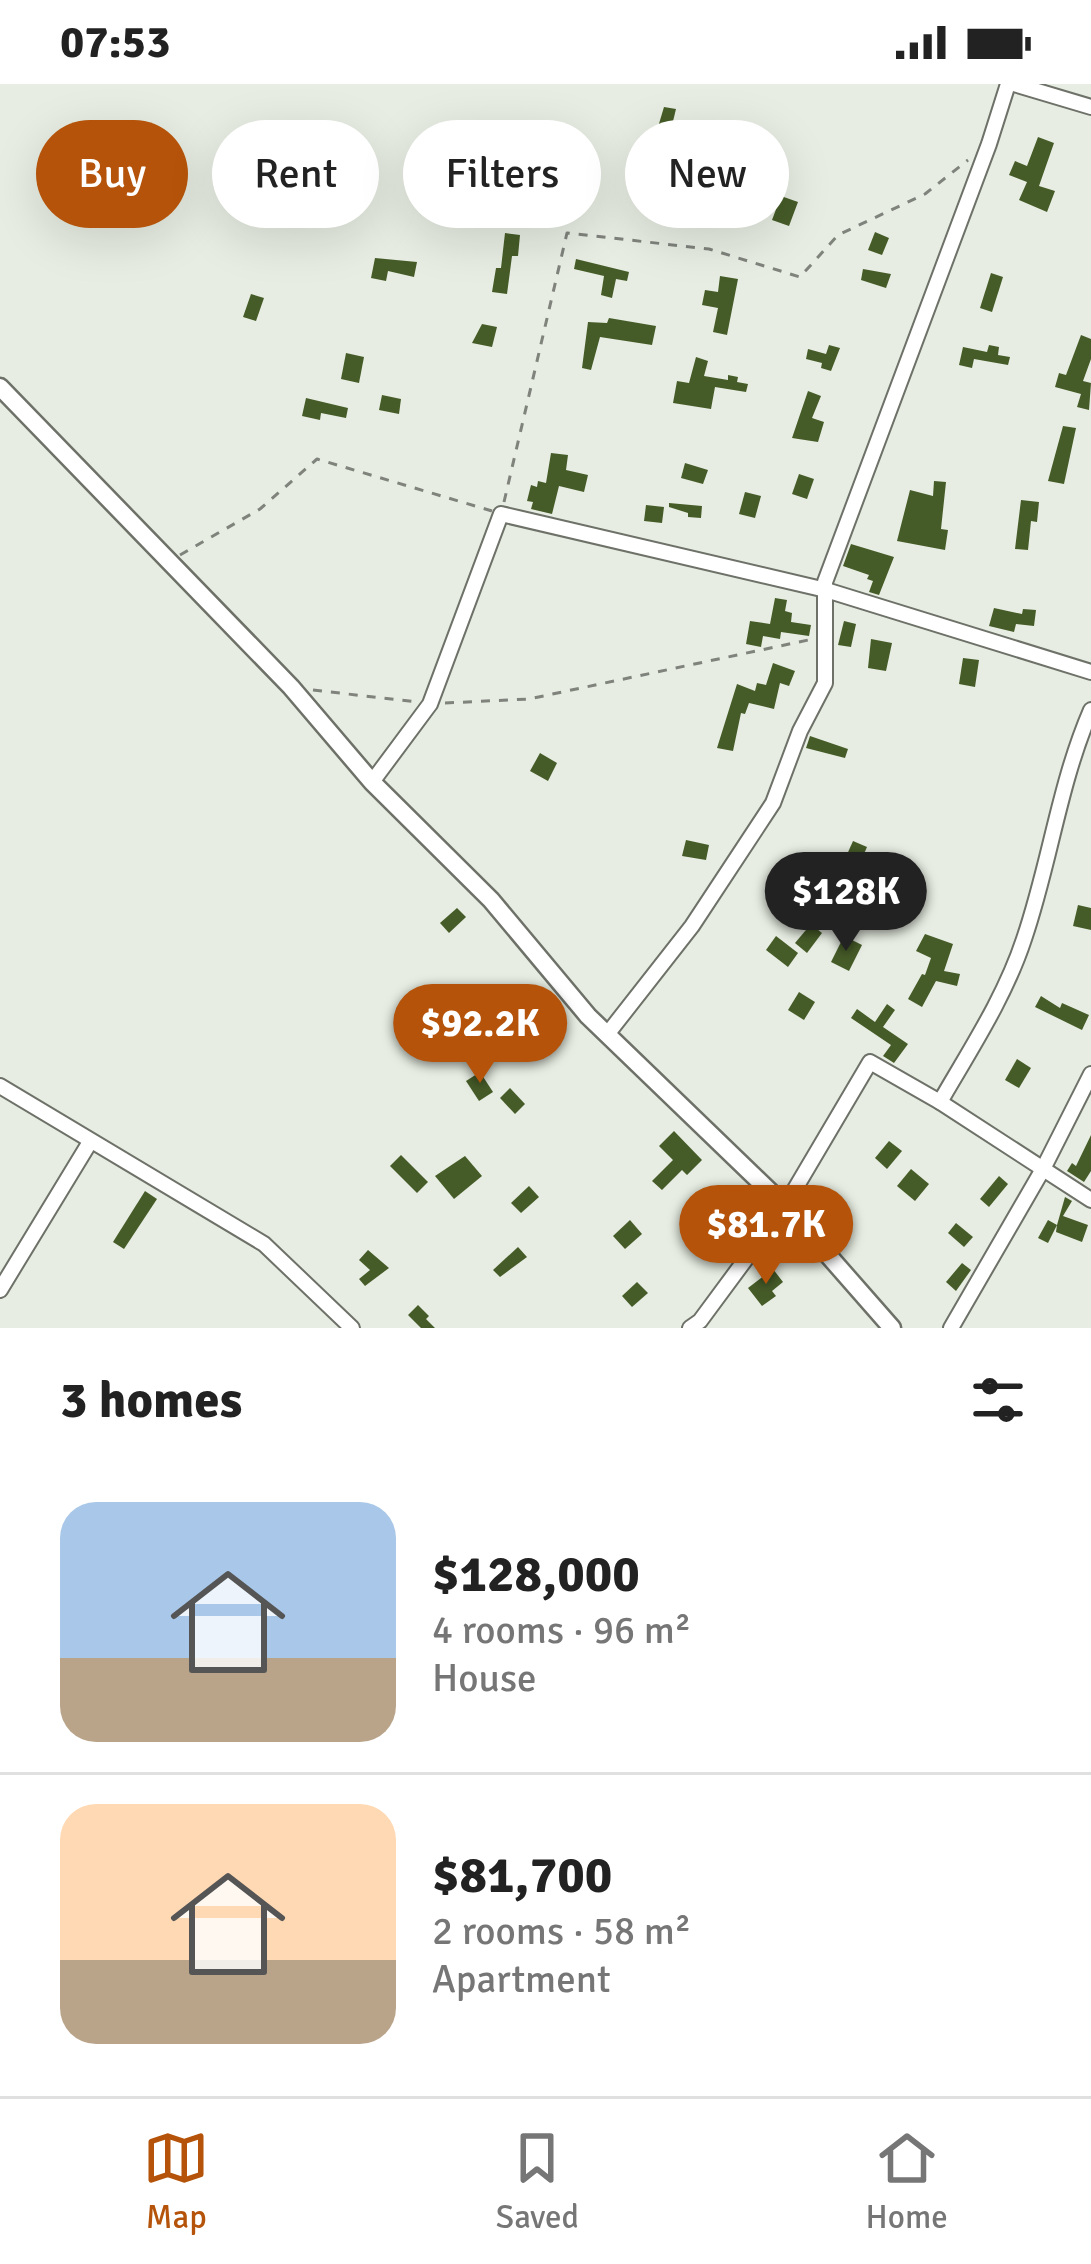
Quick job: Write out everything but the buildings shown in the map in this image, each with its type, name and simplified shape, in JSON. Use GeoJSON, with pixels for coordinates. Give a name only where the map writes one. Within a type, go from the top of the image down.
{"type":"FeatureCollection","features":[{"type":"Feature","properties":{"kind":"street"},"geometry":{"type":"LineString","coordinates":[[609,1032],[692,926],[773,803],[800,731],[825,683],[825,582],[1011,84],[1091,107]]}},
{"type":"Feature","properties":{"kind":"street"},"geometry":{"type":"LineString","coordinates":[[0,387],[291,687],[372,782],[490,900],[588,1016],[785,1206],[892,1328]]}},
{"type":"Feature","properties":{"kind":"street"},"geometry":{"type":"LineString","coordinates":[[372,782],[430,704],[501,514],[826,590],[1091,672]]}},
{"type":"Feature","properties":{"kind":"street"},"geometry":{"type":"LineString","coordinates":[[940,1102],[984,1027],[1023,944],[1071,756],[1091,710]]}},
{"type":"Feature","properties":{"kind":"street"},"geometry":{"type":"LineString","coordinates":[[690,1328],[785,1206],[870,1062],[1091,1200]]}},
{"type":"Feature","properties":{"kind":"street"},"geometry":{"type":"LineString","coordinates":[[951,1328],[1091,1074]]}},
{"type":"Feature","properties":{"kind":"street"},"geometry":{"type":"LineString","coordinates":[[0,1086],[264,1244],[352,1328]]}},
{"type":"Feature","properties":{"kind":"street"},"geometry":{"type":"LineString","coordinates":[[0,1290],[90,1142]]}},
{"type":"Feature","properties":{"kind":"path"},"geometry":{"type":"LineString","coordinates":[[167,561],[260,509],[317,459],[501,514],[566,233],[709,250],[800,277],[838,236],[926,194],[989,144]]}},
{"type":"Feature","properties":{"kind":"path"},"geometry":{"type":"LineString","coordinates":[[291,687],[430,704],[529,698],[826,636]]}}]}
